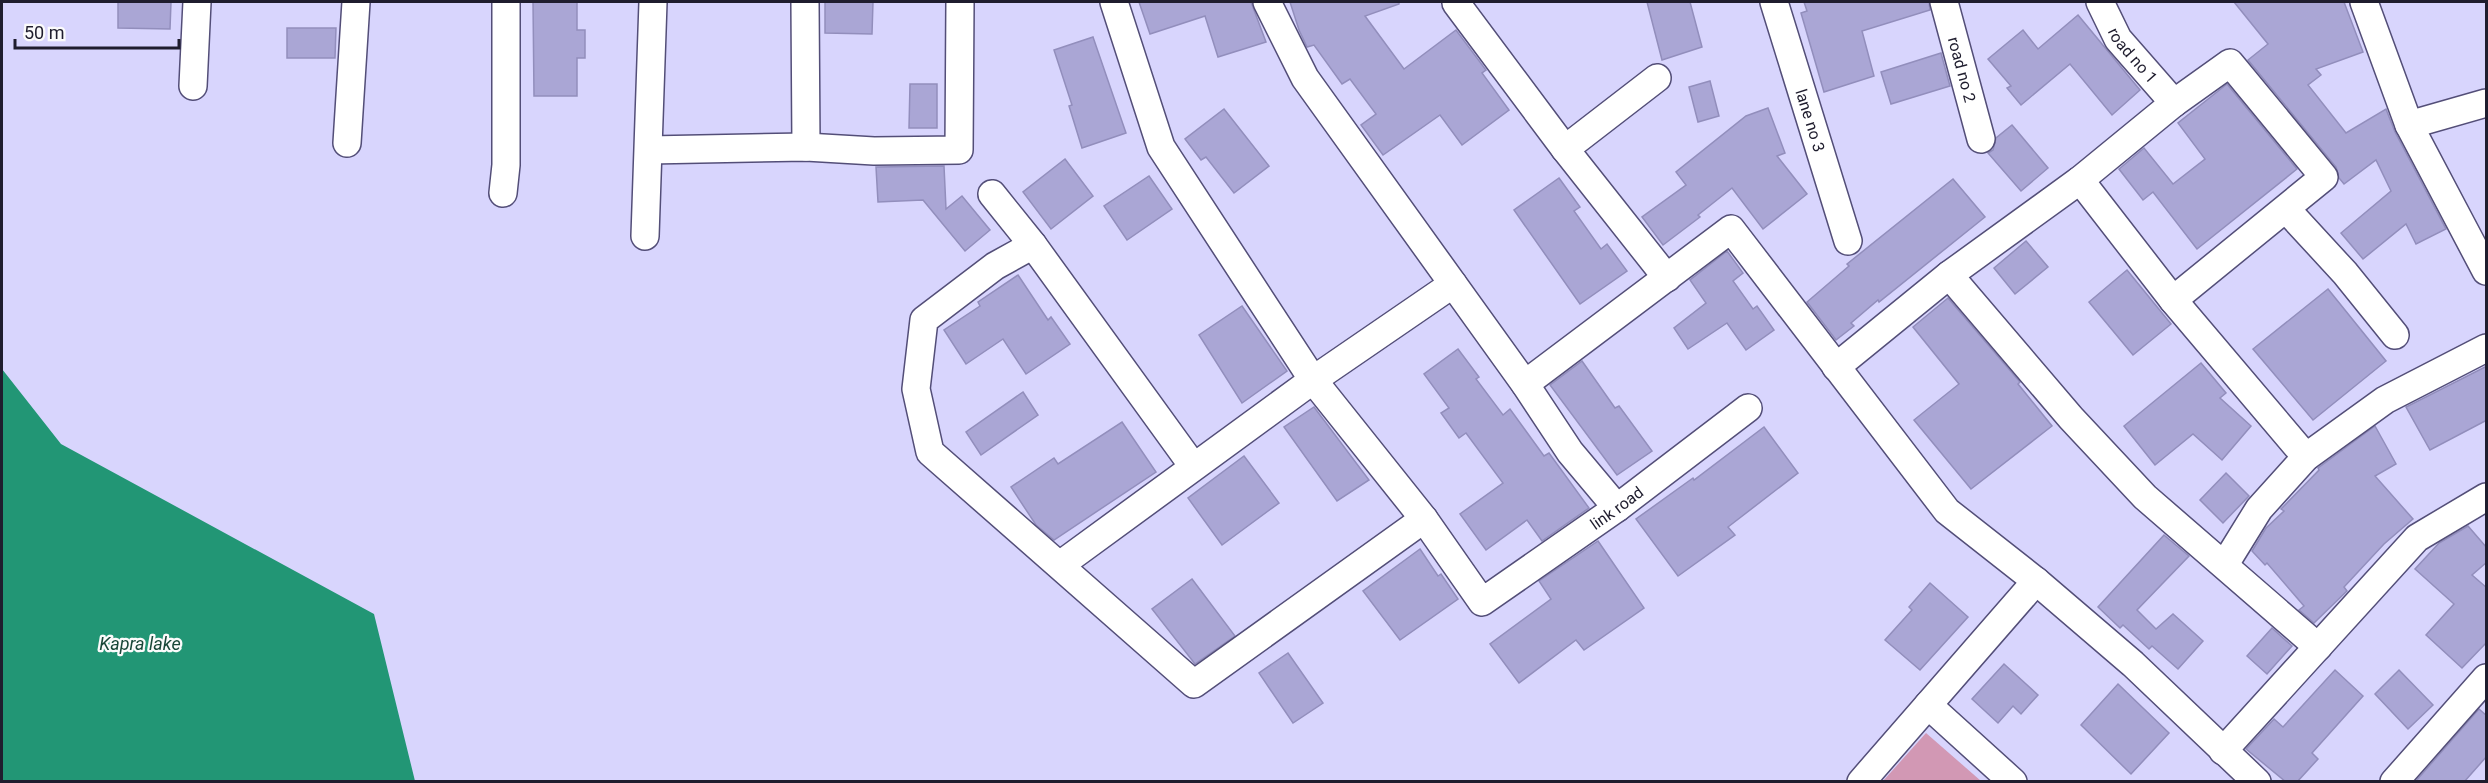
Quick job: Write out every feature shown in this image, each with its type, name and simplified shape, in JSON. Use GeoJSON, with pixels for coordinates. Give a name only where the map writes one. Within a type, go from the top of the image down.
{"type":"FeatureCollection","features":[{"type":"Feature","properties":{"kind":"street"},"geometry":{"type":"LineString","coordinates":[[193,86],[197,2]]}},
{"type":"Feature","properties":{"kind":"street"},"geometry":{"type":"LineString","coordinates":[[347,142],[356,2]]}},
{"type":"Feature","properties":{"kind":"street"},"geometry":{"type":"LineString","coordinates":[[503,193],[506,165],[506,2]]}},
{"type":"Feature","properties":{"kind":"street"},"geometry":{"type":"LineString","coordinates":[[645,236],[653,2]]}},
{"type":"Feature","properties":{"kind":"street"},"geometry":{"type":"LineString","coordinates":[[805,2],[806,147]]}},
{"type":"Feature","properties":{"kind":"street"},"geometry":{"type":"LineString","coordinates":[[649,150],[806,147],[874,151],[959,150],[960,2]]}},
{"type":"Feature","properties":{"kind":"street"},"geometry":{"type":"LineString","coordinates":[[1033,245],[995,266],[924,320],[916,389],[930,452],[1194,684],[1424,519],[1313,380],[1161,147],[1114,2]]}},
{"type":"Feature","properties":{"kind":"street"},"geometry":{"type":"LineString","coordinates":[[1267,2],[1305,78],[1525,384],[1570,452],[1617,508]]}},
{"type":"Feature","properties":{"kind":"street","name":"lane no 3"},"geometry":{"type":"LineString","coordinates":[[1774,2],[1848,242]]}},
{"type":"Feature","properties":{"kind":"street","name":"road no 2"},"geometry":{"type":"LineString","coordinates":[[1944,2],[1981,139]]}},
{"type":"Feature","properties":{"kind":"street","name":"road no 1"},"geometry":{"type":"LineString","coordinates":[[2100,2],[2118,39],[2174,103]]}},
{"type":"Feature","properties":{"kind":"street"},"geometry":{"type":"LineString","coordinates":[[2364,2],[2409,125],[2487,271]]}},
{"type":"Feature","properties":{"kind":"street"},"geometry":{"type":"LineString","coordinates":[[1456,3],[1565,149],[1666,278]]}},
{"type":"Feature","properties":{"kind":"street"},"geometry":{"type":"LineString","coordinates":[[1836,367],[1949,275],[2080,180],[2174,103],[2230,63],[2324,177],[2173,300]]}},
{"type":"Feature","properties":{"kind":"street"},"geometry":{"type":"LineString","coordinates":[[1565,149],[1657,78]]}},
{"type":"Feature","properties":{"kind":"street"},"geometry":{"type":"LineString","coordinates":[[2409,125],[2487,103]]}},
{"type":"Feature","properties":{"kind":"street"},"geometry":{"type":"LineString","coordinates":[[2080,180],[2173,300],[2306,457]]}},
{"type":"Feature","properties":{"kind":"street"},"geometry":{"type":"LineString","coordinates":[[992,194],[1033,245],[1193,466]]}},
{"type":"Feature","properties":{"kind":"street"},"geometry":{"type":"LineString","coordinates":[[2286,209],[2345,273],[2395,335]]}},
{"type":"Feature","properties":{"kind":"street"},"geometry":{"type":"LineString","coordinates":[[1525,384],[1731,229],[1947,511],[2036,581],[2133,664],[2257,782]]}},
{"type":"Feature","properties":{"kind":"street"},"geometry":{"type":"LineString","coordinates":[[1949,275],[2071,418],[2145,497],[2318,646]]}},
{"type":"Feature","properties":{"kind":"street"},"geometry":{"type":"LineString","coordinates":[[1060,565],[1313,380],[1453,284]]}},
{"type":"Feature","properties":{"kind":"street"},"geometry":{"type":"LineString","coordinates":[[2225,564],[2259,509],[2306,457],[2385,400],[2487,348]]}},
{"type":"Feature","properties":{"kind":"street","name":"link road"},"geometry":{"type":"LineString","coordinates":[[1424,519],[1482,602],[1617,508],[1748,408]]}},
{"type":"Feature","properties":{"kind":"street"},"geometry":{"type":"LineString","coordinates":[[2223,751],[2417,538],[2487,497]]}},
{"type":"Feature","properties":{"kind":"street"},"geometry":{"type":"LineString","coordinates":[[1861,782],[2036,581]]}},
{"type":"Feature","properties":{"kind":"street"},"geometry":{"type":"LineString","coordinates":[[2394,782],[2483,689]]}},
{"type":"Feature","properties":{"kind":"street"},"geometry":{"type":"LineString","coordinates":[[1928,705],[2013,782]]}},
{"type":"Feature","properties":{"kind":"shaded area"},"geometry":{"type":"Polygon","coordinates":[[[1926,733],[1981,781],[1883,781],[1926,733]]]}},
{"type":"Feature","properties":{"kind":"water","name":"Kapra lake"},"geometry":{"type":"Polygon","coordinates":[[[2,369],[61,444],[374,614],[415,781],[2,781],[2,369]]]}},
{"type":"Feature","properties":{"kind":"building"},"geometry":{"type":"Polygon","coordinates":[[[118,2],[171,2],[170,29],[118,28],[118,2]]]}},
{"type":"Feature","properties":{"kind":"building"},"geometry":{"type":"Polygon","coordinates":[[[533,2],[577,2],[577,30],[585,30],[585,58],[577,58],[577,96],[534,96],[533,2]]]}},
{"type":"Feature","properties":{"kind":"building"},"geometry":{"type":"Polygon","coordinates":[[[825,2],[873,2],[872,34],[825,33],[825,2]]]}},
{"type":"Feature","properties":{"kind":"building"},"geometry":{"type":"Polygon","coordinates":[[[1139,2],[1251,2],[1266,42],[1218,57],[1205,16],[1150,34],[1139,2]]]}},
{"type":"Feature","properties":{"kind":"building"},"geometry":{"type":"Polygon","coordinates":[[[1290,2],[1399,2],[1399,4],[1365,16],[1404,69],[1456,30],[1486,70],[1482,73],[1509,110],[1462,145],[1440,115],[1383,155],[1361,125],[1376,114],[1350,79],[1342,84],[1314,45],[1307,47],[1290,2]]]}},
{"type":"Feature","properties":{"kind":"building"},"geometry":{"type":"Polygon","coordinates":[[[1647,2],[1690,2],[1702,47],[1662,60],[1647,2]]]}},
{"type":"Feature","properties":{"kind":"building"},"geometry":{"type":"Polygon","coordinates":[[[1804,2],[1929,2],[1930,10],[1862,31],[1874,76],[1824,92],[1801,13],[1807,11],[1804,2]]]}},
{"type":"Feature","properties":{"kind":"building"},"geometry":{"type":"Polygon","coordinates":[[[2234,2],[2344,2],[2363,52],[2316,69],[2321,75],[2308,85],[2346,133],[2386,109],[2395,132],[2446,229],[2416,244],[2406,224],[2363,259],[2341,233],[2391,191],[2376,160],[2344,184],[2339,178],[2336,167],[2248,60],[2268,44],[2234,2]]]}},
{"type":"Feature","properties":{"kind":"building"},"geometry":{"type":"Polygon","coordinates":[[[2078,15],[2140,90],[2112,115],[2070,64],[2021,105],[2007,88],[2011,86],[1988,59],[2023,30],[2038,49],[2078,15]]]}},
{"type":"Feature","properties":{"kind":"building"},"geometry":{"type":"Polygon","coordinates":[[[287,28],[336,28],[335,58],[287,58],[287,28]]]}},
{"type":"Feature","properties":{"kind":"building"},"geometry":{"type":"Polygon","coordinates":[[[1093,37],[1126,133],[1082,148],[1069,106],[1072,105],[1054,50],[1093,37]]]}},
{"type":"Feature","properties":{"kind":"building"},"geometry":{"type":"Polygon","coordinates":[[[1941,53],[1950,86],[1891,104],[1881,72],[1941,53]]]}},
{"type":"Feature","properties":{"kind":"building"},"geometry":{"type":"Polygon","coordinates":[[[1710,81],[1719,116],[1698,122],[1689,87],[1710,81]]]}},
{"type":"Feature","properties":{"kind":"building"},"geometry":{"type":"Polygon","coordinates":[[[910,84],[937,84],[937,128],[909,128],[910,84]]]}},
{"type":"Feature","properties":{"kind":"building"},"geometry":{"type":"Polygon","coordinates":[[[2227,84],[2297,169],[2197,249],[2153,192],[2143,200],[2119,169],[2144,148],[2173,184],[2205,159],[2178,123],[2227,84]]]}},
{"type":"Feature","properties":{"kind":"building"},"geometry":{"type":"Polygon","coordinates":[[[1768,108],[1785,153],[1777,156],[1807,194],[1763,229],[1732,188],[1698,215],[1700,217],[1663,245],[1642,217],[1686,185],[1676,172],[1746,116],[1768,108]]]}},
{"type":"Feature","properties":{"kind":"building"},"geometry":{"type":"Polygon","coordinates":[[[1224,109],[1269,166],[1234,193],[1206,157],[1201,160],[1185,139],[1224,109]]]}},
{"type":"Feature","properties":{"kind":"building"},"geometry":{"type":"Polygon","coordinates":[[[2012,125],[2048,168],[2021,191],[1988,153],[1993,150],[1996,138],[2012,125]]]}},
{"type":"Feature","properties":{"kind":"building"},"geometry":{"type":"Polygon","coordinates":[[[1065,159],[1093,196],[1051,229],[1023,192],[1065,159]]]}},
{"type":"Feature","properties":{"kind":"building"},"geometry":{"type":"Polygon","coordinates":[[[944,166],[946,209],[962,196],[990,230],[965,251],[923,200],[878,202],[876,167],[944,166]]]}},
{"type":"Feature","properties":{"kind":"building"},"geometry":{"type":"Polygon","coordinates":[[[1149,176],[1172,209],[1127,240],[1104,206],[1149,176]]]}},
{"type":"Feature","properties":{"kind":"building"},"geometry":{"type":"Polygon","coordinates":[[[1559,178],[1580,207],[1574,211],[1601,249],[1607,244],[1627,271],[1580,304],[1514,210],[1559,178]]]}},
{"type":"Feature","properties":{"kind":"building"},"geometry":{"type":"Polygon","coordinates":[[[1953,179],[1985,217],[1879,302],[1878,300],[1851,323],[1854,326],[1836,340],[1807,302],[1849,266],[1847,264],[1953,179]]]}},
{"type":"Feature","properties":{"kind":"building"},"geometry":{"type":"Polygon","coordinates":[[[2026,241],[2048,267],[2015,294],[1994,268],[2026,241]]]}},
{"type":"Feature","properties":{"kind":"building"},"geometry":{"type":"Polygon","coordinates":[[[1727,251],[1743,273],[1733,281],[1753,309],[1757,306],[1774,330],[1746,350],[1727,323],[1688,349],[1674,328],[1706,303],[1690,280],[1727,251]]]}},
{"type":"Feature","properties":{"kind":"building"},"geometry":{"type":"Polygon","coordinates":[[[2127,270],[2171,324],[2133,355],[2089,302],[2127,270]]]}},
{"type":"Feature","properties":{"kind":"building"},"geometry":{"type":"Polygon","coordinates":[[[1018,275],[1048,320],[1051,317],[1070,344],[1026,374],[1003,339],[966,364],[944,330],[980,306],[978,302],[1018,275]]]}},
{"type":"Feature","properties":{"kind":"building"},"geometry":{"type":"Polygon","coordinates":[[[2328,289],[2386,361],[2313,420],[2253,349],[2328,289]]]}},
{"type":"Feature","properties":{"kind":"building"},"geometry":{"type":"Polygon","coordinates":[[[1948,298],[2020,382],[2018,384],[2052,426],[1971,489],[1914,420],[1959,384],[1913,327],[1948,298]]]}},
{"type":"Feature","properties":{"kind":"building"},"geometry":{"type":"Polygon","coordinates":[[[1242,306],[1287,371],[1242,403],[1199,335],[1242,306]]]}},
{"type":"Feature","properties":{"kind":"building"},"geometry":{"type":"Polygon","coordinates":[[[1458,349],[1479,377],[1476,379],[1503,415],[1510,409],[1544,456],[1549,453],[1589,508],[1542,541],[1527,520],[1486,550],[1460,514],[1503,483],[1466,433],[1459,438],[1441,413],[1449,408],[1424,374],[1458,349]]]}},
{"type":"Feature","properties":{"kind":"building"},"geometry":{"type":"Polygon","coordinates":[[[1582,361],[1615,408],[1619,406],[1652,451],[1617,475],[1550,385],[1582,361]]]}},
{"type":"Feature","properties":{"kind":"building"},"geometry":{"type":"Polygon","coordinates":[[[2201,363],[2226,393],[2220,398],[2251,426],[2222,460],[2193,434],[2155,465],[2124,426],[2201,363]]]}},
{"type":"Feature","properties":{"kind":"building"},"geometry":{"type":"Polygon","coordinates":[[[2487,366],[2487,420],[2430,450],[2406,407],[2487,366]]]}},
{"type":"Feature","properties":{"kind":"building"},"geometry":{"type":"Polygon","coordinates":[[[1023,392],[1038,415],[981,455],[966,432],[1023,392]]]}},
{"type":"Feature","properties":{"kind":"building"},"geometry":{"type":"Polygon","coordinates":[[[1314,407],[1369,480],[1337,501],[1284,427],[1314,407]]]}},
{"type":"Feature","properties":{"kind":"building"},"geometry":{"type":"Polygon","coordinates":[[[1122,422],[1156,472],[1054,540],[1036,525],[1011,487],[1054,458],[1058,464],[1122,422]]]}},
{"type":"Feature","properties":{"kind":"building"},"geometry":{"type":"Polygon","coordinates":[[[2375,426],[2396,464],[2375,476],[2413,519],[2384,544],[2344,587],[2347,591],[2314,623],[2299,610],[2304,606],[2267,563],[2265,565],[2252,551],[2266,528],[2284,511],[2281,509],[2319,470],[2318,468],[2375,426]]]}},
{"type":"Feature","properties":{"kind":"building"},"geometry":{"type":"Polygon","coordinates":[[[1764,427],[1798,473],[1728,527],[1735,535],[1678,576],[1636,519],[1693,478],[1694,480],[1764,427]]]}},
{"type":"Feature","properties":{"kind":"building"},"geometry":{"type":"Polygon","coordinates":[[[1244,456],[1279,503],[1222,545],[1188,498],[1244,456]]]}},
{"type":"Feature","properties":{"kind":"building"},"geometry":{"type":"Polygon","coordinates":[[[2226,473],[2249,496],[2223,523],[2200,500],[2226,473]]]}},
{"type":"Feature","properties":{"kind":"building"},"geometry":{"type":"Polygon","coordinates":[[[2468,526],[2487,548],[2487,562],[2472,575],[2487,588],[2487,642],[2462,668],[2426,635],[2454,604],[2415,569],[2439,543],[2468,526]]]}},
{"type":"Feature","properties":{"kind":"building"},"geometry":{"type":"Polygon","coordinates":[[[2164,535],[2189,556],[2137,610],[2156,629],[2173,614],[2203,641],[2178,669],[2152,646],[2149,649],[2123,625],[2120,628],[2098,607],[2164,535]]]}},
{"type":"Feature","properties":{"kind":"building"},"geometry":{"type":"Polygon","coordinates":[[[1598,541],[1644,608],[1584,650],[1576,640],[1519,683],[1490,644],[1551,599],[1539,581],[1598,541]]]}},
{"type":"Feature","properties":{"kind":"building"},"geometry":{"type":"Polygon","coordinates":[[[1420,549],[1438,576],[1441,574],[1458,599],[1400,640],[1363,591],[1420,549]]]}},
{"type":"Feature","properties":{"kind":"building"},"geometry":{"type":"Polygon","coordinates":[[[1192,579],[1235,636],[1195,664],[1152,609],[1192,579]]]}},
{"type":"Feature","properties":{"kind":"building"},"geometry":{"type":"Polygon","coordinates":[[[1930,583],[1968,617],[1920,670],[1885,640],[1912,610],[1909,607],[1930,583]]]}},
{"type":"Feature","properties":{"kind":"building"},"geometry":{"type":"Polygon","coordinates":[[[2272,628],[2292,646],[2267,674],[2247,656],[2272,628]]]}},
{"type":"Feature","properties":{"kind":"building"},"geometry":{"type":"Polygon","coordinates":[[[1288,653],[1323,703],[1293,723],[1259,673],[1288,653]]]}},
{"type":"Feature","properties":{"kind":"building"},"geometry":{"type":"Polygon","coordinates":[[[2004,664],[2038,695],[2021,714],[2013,706],[1998,723],[1972,699],[2004,664]]]}},
{"type":"Feature","properties":{"kind":"building"},"geometry":{"type":"Polygon","coordinates":[[[2335,670],[2363,696],[2312,753],[2318,759],[2297,782],[2286,782],[2246,749],[2274,719],[2283,727],[2335,670]]]}},
{"type":"Feature","properties":{"kind":"building"},"geometry":{"type":"Polygon","coordinates":[[[2399,670],[2433,705],[2408,729],[2375,694],[2399,670]]]}},
{"type":"Feature","properties":{"kind":"building"},"geometry":{"type":"Polygon","coordinates":[[[2118,684],[2169,733],[2131,774],[2081,725],[2118,684]]]}},
{"type":"Feature","properties":{"kind":"building"},"geometry":{"type":"Polygon","coordinates":[[[2479,709],[2487,716],[2487,756],[2464,782],[2415,782],[2479,709]]]}}]}
